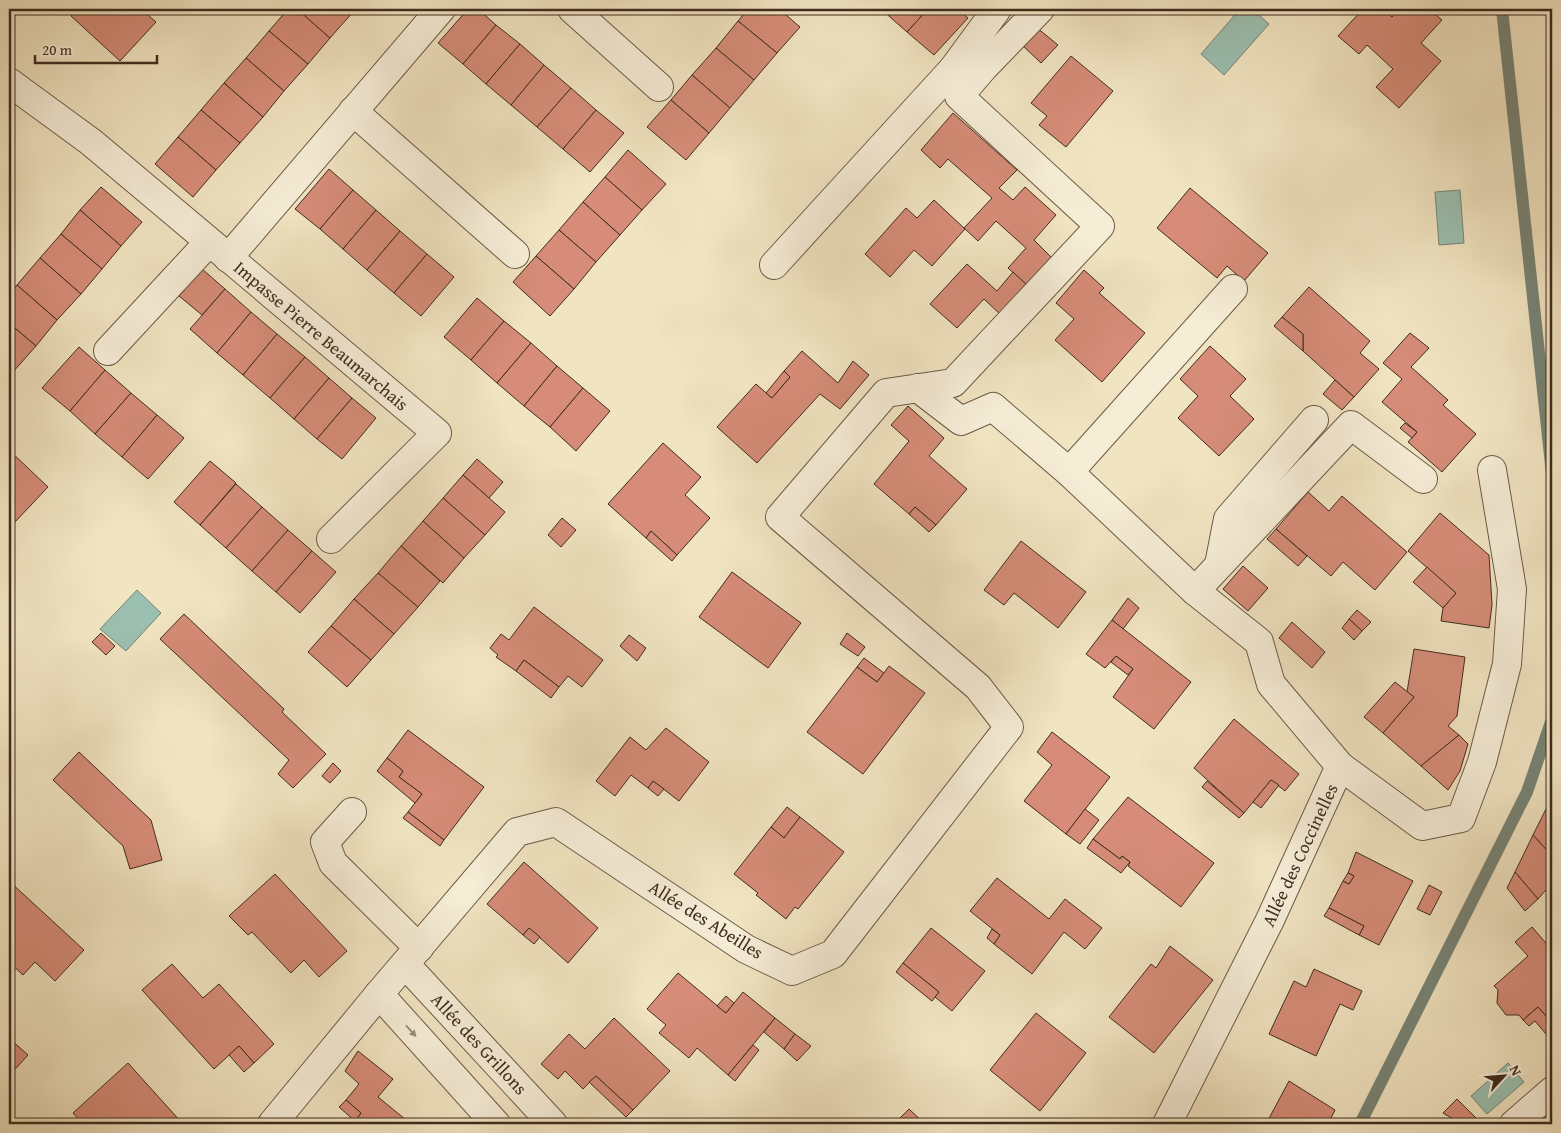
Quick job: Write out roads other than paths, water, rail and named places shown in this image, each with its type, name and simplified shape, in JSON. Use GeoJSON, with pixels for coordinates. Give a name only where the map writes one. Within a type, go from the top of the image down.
{"type":"FeatureCollection","features":[{"type":"Feature","properties":{"kind":"street"},"geometry":{"type":"LineString","coordinates":[[572,9],[659,87]]}},
{"type":"Feature","properties":{"kind":"street"},"geometry":{"type":"LineString","coordinates":[[918,388],[953,383],[1100,226],[959,96],[966,71],[997,9]]}},
{"type":"Feature","properties":{"kind":"street"},"geometry":{"type":"LineString","coordinates":[[774,265],[966,71],[1040,9]]}},
{"type":"Feature","properties":{"kind":"street"},"geometry":{"type":"LineString","coordinates":[[108,351],[219,250],[353,111],[439,10]]}},
{"type":"Feature","properties":{"kind":"street","name":"Impasse Pierre Beaumarchais"},"geometry":{"type":"LineString","coordinates":[[9,82],[91,142],[437,432],[331,539]]}},
{"type":"Feature","properties":{"kind":"street"},"geometry":{"type":"LineString","coordinates":[[353,111],[515,254]]}},
{"type":"Feature","properties":{"kind":"street"},"geometry":{"type":"LineString","coordinates":[[1068,472],[1233,289]]}},
{"type":"Feature","properties":{"kind":"street","name":"Allée des Coccinelles"},"geometry":{"type":"LineString","coordinates":[[918,388],[961,421],[993,407],[1068,472],[1195,591],[1259,642],[1271,684],[1340,766],[1270,920],[1167,1124]]}},
{"type":"Feature","properties":{"kind":"street","name":"Allée des Abeilles"},"geometry":{"type":"LineString","coordinates":[[272,1124],[379,994],[517,832],[556,822],[746,949],[792,972],[833,954],[1009,728],[978,687],[780,517],[886,393],[918,388]]}},
{"type":"Feature","properties":{"kind":"street"},"geometry":{"type":"LineString","coordinates":[[1219,565],[1228,519],[1314,420]]}},
{"type":"Feature","properties":{"kind":"street"},"geometry":{"type":"LineString","coordinates":[[1195,591],[1351,425],[1424,479]]}},
{"type":"Feature","properties":{"kind":"street"},"geometry":{"type":"LineString","coordinates":[[1340,766],[1422,826],[1461,818],[1482,762],[1508,664],[1512,590],[1492,470]]}},
{"type":"Feature","properties":{"kind":"street","name":"Allée des Grillons"},"geometry":{"type":"LineString","coordinates":[[352,812],[325,842],[333,863],[553,1124]]}},
{"type":"Feature","properties":{"kind":"street"},"geometry":{"type":"LineString","coordinates":[[379,994],[496,1124]]}},
{"type":"Feature","properties":{"kind":"street"},"geometry":{"type":"LineString","coordinates":[[1514,1124],[1552,1091]]}},
{"type":"Feature","properties":{"kind":"waterway"},"geometry":{"type":"LineString","coordinates":[[1502,9],[1552,474]]}},
{"type":"Feature","properties":{"kind":"waterway"},"geometry":{"type":"LineString","coordinates":[[1360,1124],[1527,792],[1552,719]]}}]}
